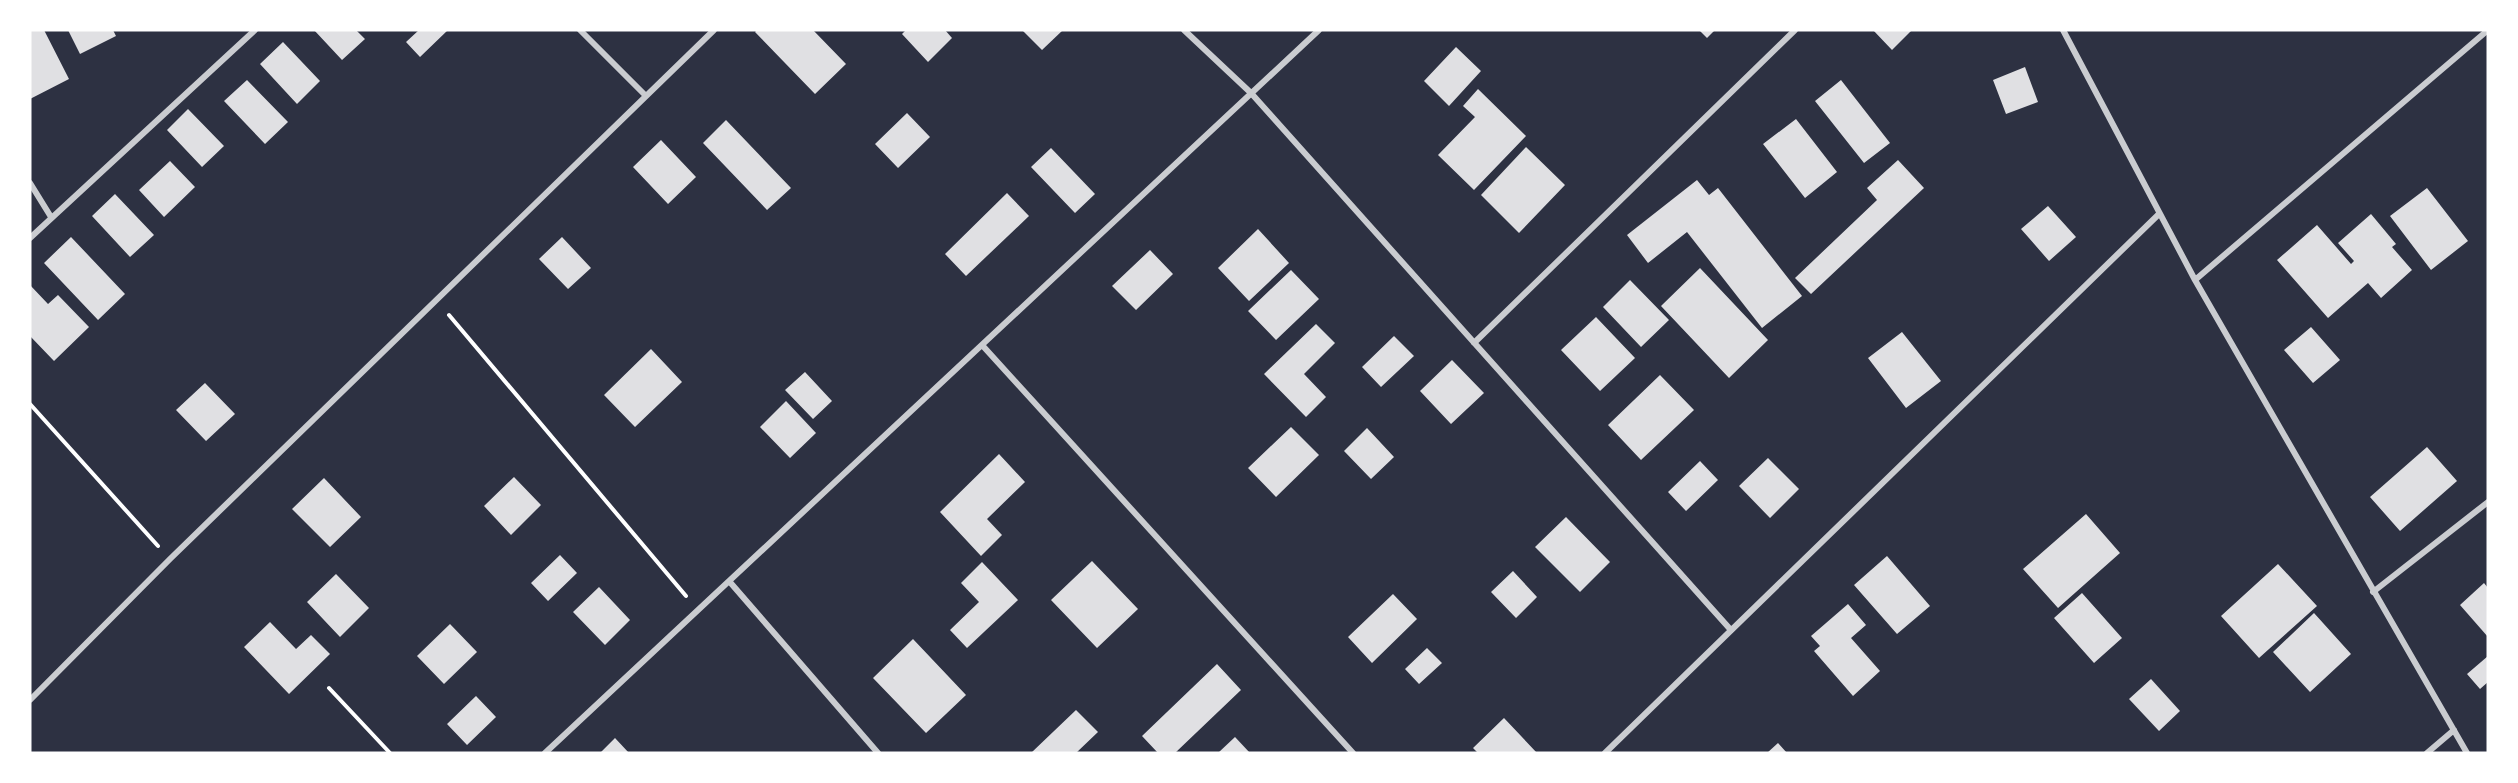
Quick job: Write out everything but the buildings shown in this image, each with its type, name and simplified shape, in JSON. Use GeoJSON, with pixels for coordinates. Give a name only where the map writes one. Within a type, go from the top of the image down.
{"type":"FeatureCollection","features":[{"type":"Feature","properties":{"kind":"street"},"geometry":{"type":"LineString","coordinates":[[30,238],[255,30]]}},
{"type":"Feature","properties":{"kind":"street"},"geometry":{"type":"LineString","coordinates":[[580,30],[646,96]]}},
{"type":"Feature","properties":{"kind":"street"},"geometry":{"type":"LineString","coordinates":[[30,700],[170,559],[714,30]]}},
{"type":"Feature","properties":{"kind":"street"},"geometry":{"type":"LineString","coordinates":[[1184,30],[1251,93],[1730,629]]}},
{"type":"Feature","properties":{"kind":"street"},"geometry":{"type":"LineString","coordinates":[[545,753],[1319,30]]}},
{"type":"Feature","properties":{"kind":"street"},"geometry":{"type":"LineString","coordinates":[[1474,343],[1795,30]]}},
{"type":"Feature","properties":{"kind":"street"},"geometry":{"type":"LineString","coordinates":[[2063,30],[2195,280],[2467,753]]}},
{"type":"Feature","properties":{"kind":"street"},"geometry":{"type":"LineString","coordinates":[[2195,280],[2488,30]]}},
{"type":"Feature","properties":{"kind":"street"},"geometry":{"type":"LineString","coordinates":[[30,183],[51,217]]}},
{"type":"Feature","properties":{"kind":"street"},"geometry":{"type":"LineString","coordinates":[[1605,753],[2159,214]]}},
{"type":"Feature","properties":{"kind":"street"},"geometry":{"type":"LineString","coordinates":[[982,345],[1353,753]]}},
{"type":"Feature","properties":{"kind":"street"},"geometry":{"type":"LineString","coordinates":[[2373,592],[2488,502]]}},
{"type":"Feature","properties":{"kind":"street"},"geometry":{"type":"LineString","coordinates":[[729,581],[878,753]]}},
{"type":"Feature","properties":{"kind":"street"},"geometry":{"type":"LineString","coordinates":[[2427,753],[2454,730]]}},
{"type":"Feature","properties":{"kind":"path"},"geometry":{"type":"LineString","coordinates":[[437,300],[699,610]]}},
{"type":"Feature","properties":{"kind":"path"},"geometry":{"type":"LineString","coordinates":[[30,404],[170,559]]}},
{"type":"Feature","properties":{"kind":"path"},"geometry":{"type":"LineString","coordinates":[[329,688],[390,753]]}}]}
